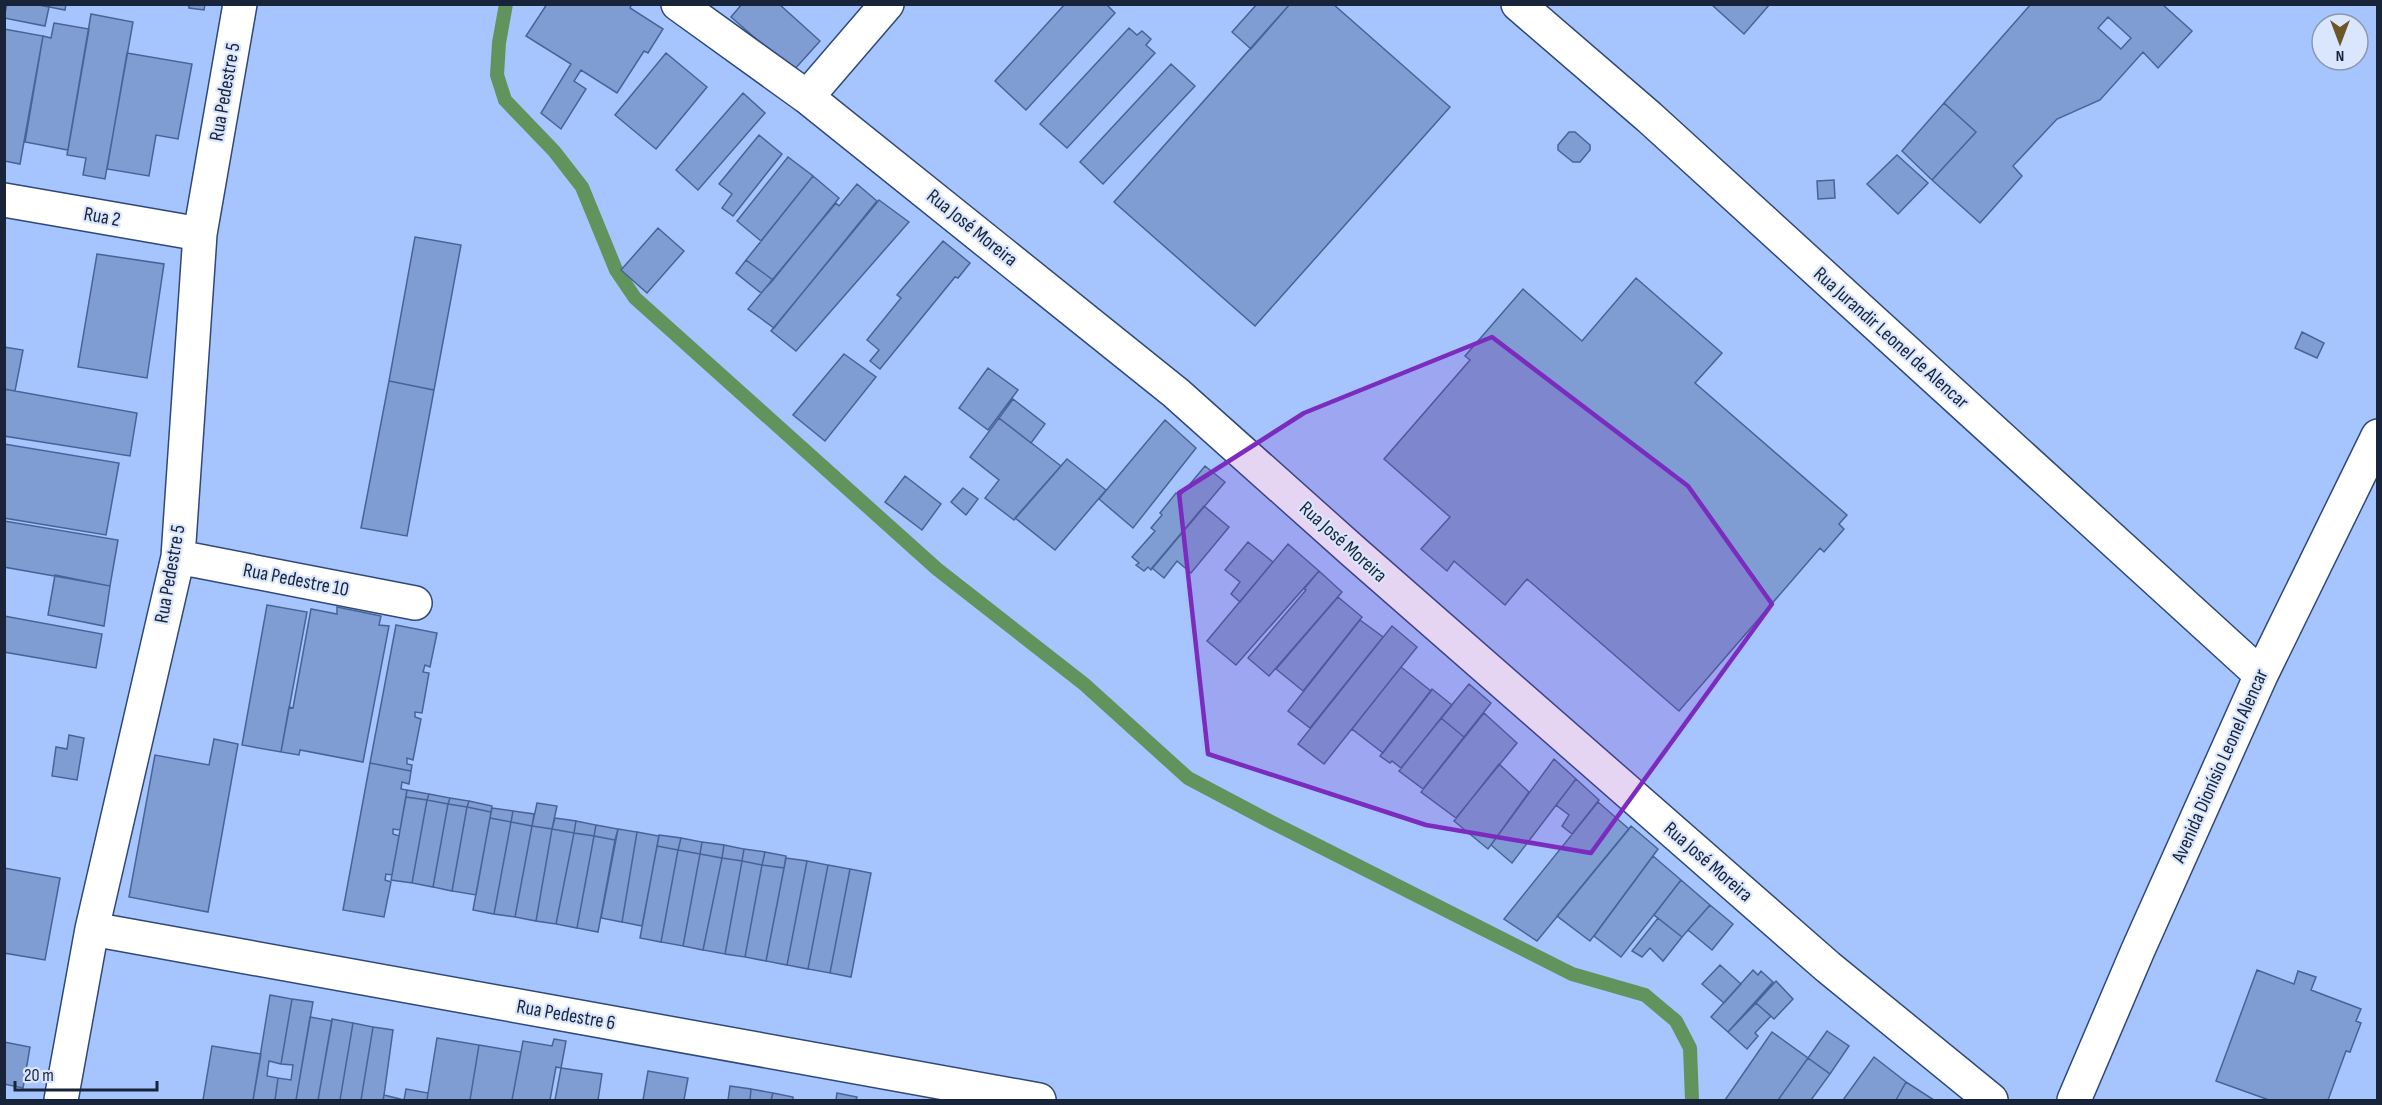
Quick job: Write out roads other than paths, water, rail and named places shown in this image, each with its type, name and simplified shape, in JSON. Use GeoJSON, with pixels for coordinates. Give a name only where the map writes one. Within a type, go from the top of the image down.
{"type":"FeatureCollection","features":[{"type":"Feature","properties":{"kind":"street","name":"Rua Pedestre 5"},"geometry":{"type":"LineString","coordinates":[[61,1101],[92,929],[178,556],[200,234],[240,4]]}},
{"type":"Feature","properties":{"kind":"street","name":"Rua José Moreira"},"geometry":{"type":"LineString","coordinates":[[678,4],[807,96],[1176,393],[1372,568],[1819,959],[1991,1101]]}},
{"type":"Feature","properties":{"kind":"street"},"geometry":{"type":"LineString","coordinates":[[807,96],[886,4]]}},
{"type":"Feature","properties":{"kind":"street","name":"Rua Jurandir Leonel de Alencar"},"geometry":{"type":"LineString","coordinates":[[1518,4],[1649,117],[2260,675]]}},
{"type":"Feature","properties":{"kind":"street","name":"Rua 2"},"geometry":{"type":"LineString","coordinates":[[4,200],[200,234]]}},
{"type":"Feature","properties":{"kind":"street","name":"Avenida Dionísio Leonel Alencar"},"geometry":{"type":"LineString","coordinates":[[2074,1101],[2260,675],[2378,436]]}},
{"type":"Feature","properties":{"kind":"street","name":"Rua Pedestre 10"},"geometry":{"type":"LineString","coordinates":[[178,556],[415,603]]}},
{"type":"Feature","properties":{"kind":"street","name":"Rua Pedestre 6"},"geometry":{"type":"LineString","coordinates":[[92,929],[1039,1101]]}},
{"type":"Feature","properties":{"kind":"waterway"},"geometry":{"type":"LineString","coordinates":[[506,4],[499,43],[497,75],[505,100],[554,151],[582,187],[616,270],[635,298],[937,569],[1084,684],[1188,778],[1572,974],[1645,995],[1676,1021],[1690,1048],[1692,1100]]}}]}
